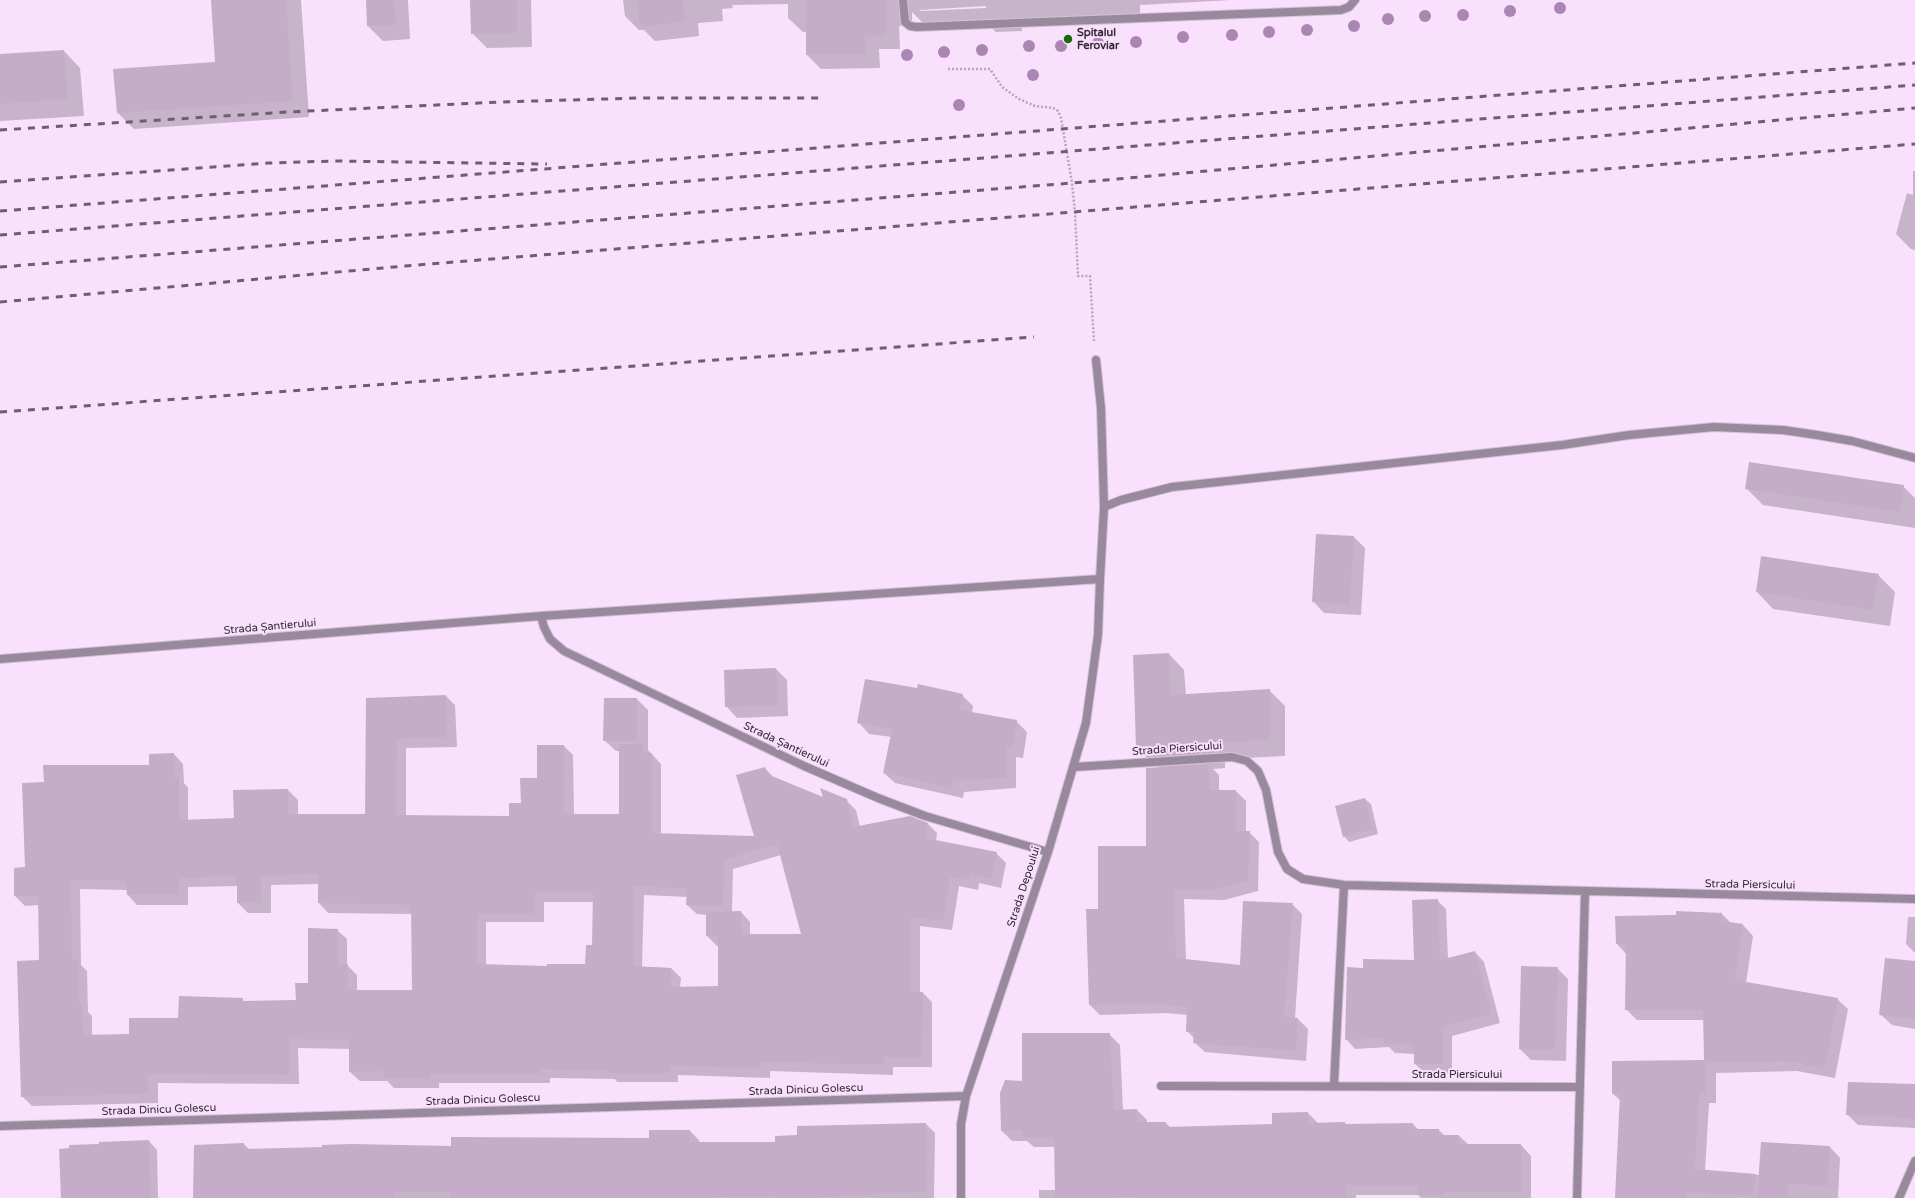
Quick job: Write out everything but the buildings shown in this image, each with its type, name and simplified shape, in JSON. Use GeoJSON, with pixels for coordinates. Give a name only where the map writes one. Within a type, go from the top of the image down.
{"type":"FeatureCollection","features":[{"type":"Feature","properties":{"kind":"street"},"geometry":{"type":"LineString","coordinates":[[902,0],[905,22],[910,26],[917,27],[1341,10],[1349,7],[1355,0]]}},
{"type":"Feature","properties":{"kind":"street","name":"Strada Depoului"},"geometry":{"type":"LineString","coordinates":[[961,1198],[961,1124],[966,1096],[1048,852],[1086,723],[1092,687],[1098,635],[1104,507],[1101,408],[1096,360]]}},
{"type":"Feature","properties":{"kind":"street"},"geometry":{"type":"LineString","coordinates":[[1104,507],[1128,498],[1172,488],[1562,446],[1629,435],[1714,427],[1783,430],[1817,435],[1859,443],[1915,458]]}},
{"type":"Feature","properties":{"kind":"street","name":"Strada Șantierului"},"geometry":{"type":"LineString","coordinates":[[0,659],[541,616],[1100,579]]}},
{"type":"Feature","properties":{"kind":"street","name":"Strada Șantierului"},"geometry":{"type":"LineString","coordinates":[[541,616],[544,627],[550,639],[564,651],[804,766],[878,798],[925,816],[1048,852]]}},
{"type":"Feature","properties":{"kind":"street","name":"Strada Piersicului"},"geometry":{"type":"LineString","coordinates":[[1074,767],[1232,757],[1246,761],[1258,771],[1266,790],[1278,852],[1287,869],[1303,879],[1344,884],[1585,892],[1915,899]]}},
{"type":"Feature","properties":{"kind":"street"},"geometry":{"type":"LineString","coordinates":[[1334,1085],[1344,884]]}},
{"type":"Feature","properties":{"kind":"street"},"geometry":{"type":"LineString","coordinates":[[1577,1198],[1585,892]]}},
{"type":"Feature","properties":{"kind":"street","name":"Strada Piersicului"},"geometry":{"type":"LineString","coordinates":[[1161,1086],[1334,1085],[1580,1087]]}},
{"type":"Feature","properties":{"kind":"street","name":"Strada Dinicu Golescu"},"geometry":{"type":"LineString","coordinates":[[0,1126],[966,1096]]}},
{"type":"Feature","properties":{"kind":"street"},"geometry":{"type":"LineString","coordinates":[[1899,1198],[1915,1161]]}},
{"type":"Feature","properties":{"kind":"path"},"geometry":{"type":"LineString","coordinates":[[948,69],[990,69],[1002,87],[1019,99],[1035,106],[1053,108],[1058,111],[1061,118],[1072,183],[1078,276],[1090,276],[1096,360]]}},
{"type":"Feature","properties":{"kind":"railway"},"geometry":{"type":"LineString","coordinates":[[0,211],[1915,63]]}},
{"type":"Feature","properties":{"kind":"railway"},"geometry":{"type":"LineString","coordinates":[[0,235],[1915,85]]}},
{"type":"Feature","properties":{"kind":"railway"},"geometry":{"type":"LineString","coordinates":[[0,130],[288,112],[500,102],[639,98],[825,98]]}},
{"type":"Feature","properties":{"kind":"railway"},"geometry":{"type":"LineString","coordinates":[[0,267],[1072,183],[1915,108]]}},
{"type":"Feature","properties":{"kind":"railway"},"geometry":{"type":"LineString","coordinates":[[0,302],[405,266],[1915,144]]}},
{"type":"Feature","properties":{"kind":"railway"},"geometry":{"type":"LineString","coordinates":[[0,182],[269,163],[334,161],[547,164]]}},
{"type":"Feature","properties":{"kind":"railway"},"geometry":{"type":"LineString","coordinates":[[0,412],[1034,337]]}},
{"type":"Feature","properties":{"kind":"place","name":"Spitalul Feroviar"},"geometry":{"type":"Point","coordinates":[1068,39]}}]}
